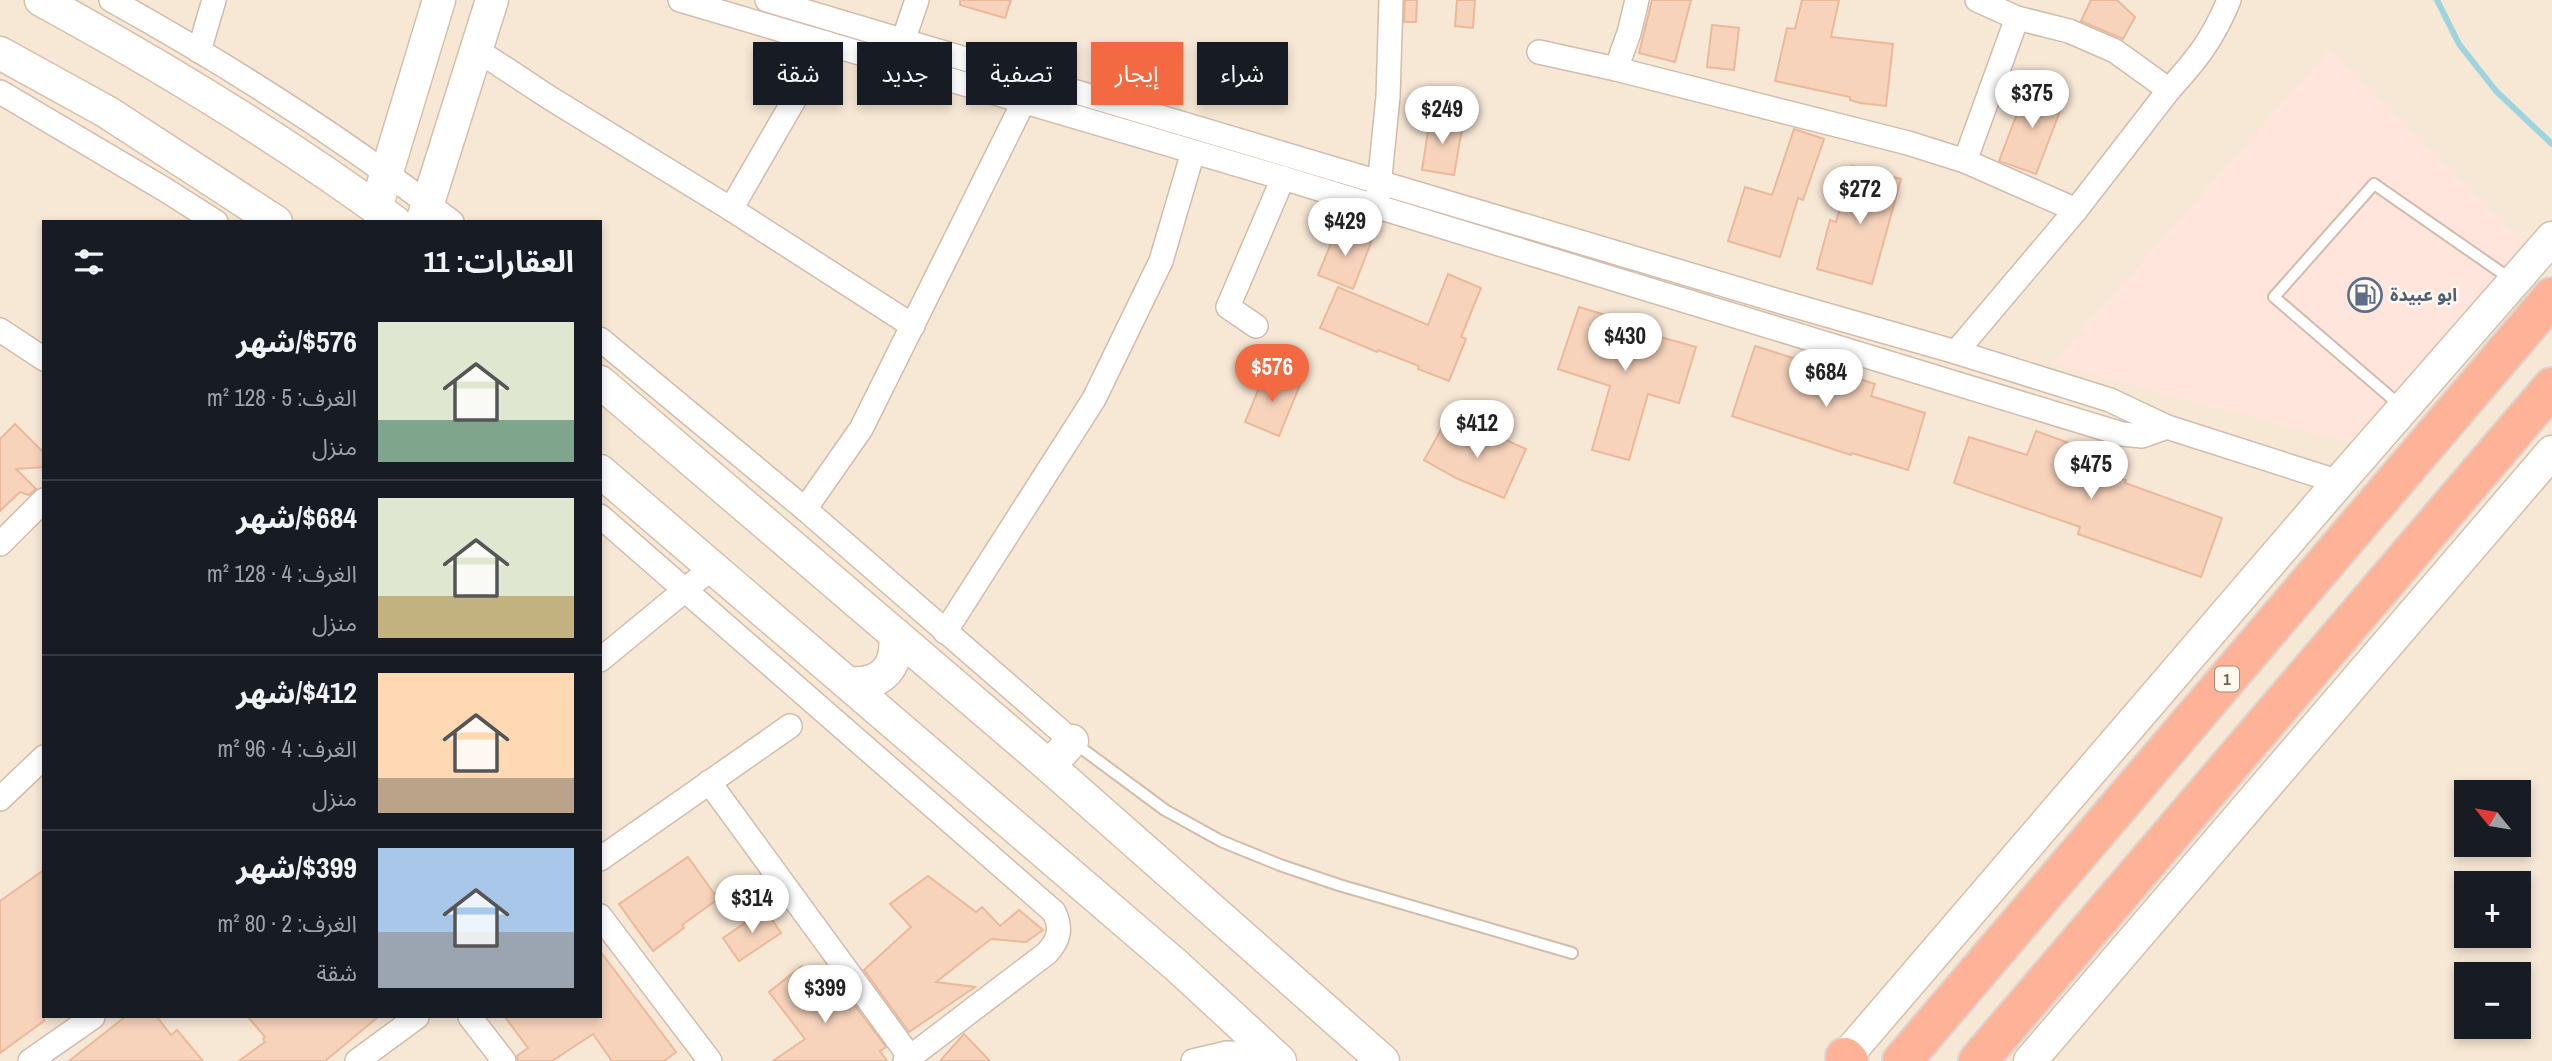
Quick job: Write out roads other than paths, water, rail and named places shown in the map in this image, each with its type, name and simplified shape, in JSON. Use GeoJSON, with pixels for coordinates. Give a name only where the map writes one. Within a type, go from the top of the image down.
{"type":"FeatureCollection","features":[{"type":"Feature","properties":{"kind":"highway","name":"1"},"geometry":{"type":"LineString","coordinates":[[1902,1061],[2552,297]]}},
{"type":"Feature","properties":{"kind":"highway"},"geometry":{"type":"LineString","coordinates":[[1979,1061],[2552,387]]}},
{"type":"Feature","properties":{"kind":"main road"},"geometry":{"type":"LineString","coordinates":[[41,0],[228,107],[386,215]]}},
{"type":"Feature","properties":{"kind":"main road"},"geometry":{"type":"LineString","coordinates":[[386,215],[387,173],[439,0]]}},
{"type":"Feature","properties":{"kind":"main road"},"geometry":{"type":"LineString","coordinates":[[434,216],[492,0]]}},
{"type":"Feature","properties":{"kind":"main road"},"geometry":{"type":"LineString","coordinates":[[0,53],[117,119],[273,220]]}},
{"type":"Feature","properties":{"kind":"main road"},"geometry":{"type":"LineString","coordinates":[[1845,1060],[2339,482],[2552,238]]}},
{"type":"Feature","properties":{"kind":"main road"},"geometry":{"type":"LineString","coordinates":[[602,384],[1049,766],[1376,1058]]}},
{"type":"Feature","properties":{"kind":"main road"},"geometry":{"type":"LineString","coordinates":[[2029,1061],[2552,452]]}},
{"type":"Feature","properties":{"kind":"main road"},"geometry":{"type":"LineString","coordinates":[[602,473],[1177,967],[1276,1057]]}},
{"type":"Feature","properties":{"kind":"main road"},"geometry":{"type":"LineString","coordinates":[[848,683],[875,681],[886,673],[895,654],[895,634]]}},
{"type":"Feature","properties":{"kind":"main road"},"geometry":{"type":"LineString","coordinates":[[1049,766],[1072,741]]}},
{"type":"Feature","properties":{"kind":"street"},"geometry":{"type":"LineString","coordinates":[[111,0],[303,115],[387,173],[434,216]]}},
{"type":"Feature","properties":{"kind":"street"},"geometry":{"type":"LineString","coordinates":[[200,51],[214,0]]}},
{"type":"Feature","properties":{"kind":"street"},"geometry":{"type":"LineString","coordinates":[[680,0],[824,42]]}},
{"type":"Feature","properties":{"kind":"street"},"geometry":{"type":"LineString","coordinates":[[767,0],[1956,352],[2110,400],[2167,426],[2339,482]]}},
{"type":"Feature","properties":{"kind":"street"},"geometry":{"type":"LineString","coordinates":[[903,41],[917,0]]}},
{"type":"Feature","properties":{"kind":"street"},"geometry":{"type":"LineString","coordinates":[[1376,206],[1388,97],[1391,0]]}},
{"type":"Feature","properties":{"kind":"street"},"geometry":{"type":"LineString","coordinates":[[1616,69],[1637,0]]}},
{"type":"Feature","properties":{"kind":"street"},"geometry":{"type":"LineString","coordinates":[[1977,0],[2017,18],[2068,31],[2115,51],[2169,90]]}},
{"type":"Feature","properties":{"kind":"street"},"geometry":{"type":"LineString","coordinates":[[1956,352],[2076,210],[2169,90],[2199,57],[2216,31],[2229,0]]}},
{"type":"Feature","properties":{"kind":"street"},"geometry":{"type":"LineString","coordinates":[[1965,161],[2017,18]]}},
{"type":"Feature","properties":{"kind":"street"},"geometry":{"type":"LineString","coordinates":[[843,48],[966,84]]}},
{"type":"Feature","properties":{"kind":"street"},"geometry":{"type":"LineString","coordinates":[[477,50],[550,99],[731,209],[913,326]]}},
{"type":"Feature","properties":{"kind":"street"},"geometry":{"type":"LineString","coordinates":[[1539,52],[1854,128],[1965,161],[2076,210]]}},
{"type":"Feature","properties":{"kind":"street"},"geometry":{"type":"LineString","coordinates":[[0,92],[213,220]]}},
{"type":"Feature","properties":{"kind":"street"},"geometry":{"type":"LineString","coordinates":[[731,209],[791,105]]}},
{"type":"Feature","properties":{"kind":"street"},"geometry":{"type":"LineString","coordinates":[[804,509],[861,429],[1022,105]]}},
{"type":"Feature","properties":{"kind":"street"},"geometry":{"type":"LineString","coordinates":[[1037,105],[2122,434],[2142,436],[2167,426]]}},
{"type":"Feature","properties":{"kind":"street"},"geometry":{"type":"LineString","coordinates":[[945,632],[1094,398],[1161,261],[1193,152]]}},
{"type":"Feature","properties":{"kind":"street"},"geometry":{"type":"LineString","coordinates":[[1256,326],[1228,307],[1283,178]]}},
{"type":"Feature","properties":{"kind":"street"},"geometry":{"type":"LineString","coordinates":[[0,330],[42,358]]}},
{"type":"Feature","properties":{"kind":"street"},"geometry":{"type":"LineString","coordinates":[[602,340],[804,509],[1072,741]]}},
{"type":"Feature","properties":{"kind":"street"},"geometry":{"type":"LineString","coordinates":[[0,544],[42,502]]}},
{"type":"Feature","properties":{"kind":"street"},"geometry":{"type":"LineString","coordinates":[[602,518],[1054,912],[1060,930],[1058,939],[1047,953],[907,1059],[709,782]]}},
{"type":"Feature","properties":{"kind":"street"},"geometry":{"type":"LineString","coordinates":[[602,658],[713,567]]}},
{"type":"Feature","properties":{"kind":"street"},"geometry":{"type":"LineString","coordinates":[[602,858],[790,726]]}},
{"type":"Feature","properties":{"kind":"street"},"geometry":{"type":"LineString","coordinates":[[0,799],[42,759]]}},
{"type":"Feature","properties":{"kind":"street"},"geometry":{"type":"LineString","coordinates":[[602,919],[710,1061]]}},
{"type":"Feature","properties":{"kind":"street"},"geometry":{"type":"LineString","coordinates":[[30,1061],[92,1018]]}},
{"type":"Feature","properties":{"kind":"street"},"geometry":{"type":"LineString","coordinates":[[357,1061],[416,1018]]}},
{"type":"Feature","properties":{"kind":"street"},"geometry":{"type":"LineString","coordinates":[[471,1018],[504,1061]]}},
{"type":"Feature","properties":{"kind":"street"},"geometry":{"type":"LineString","coordinates":[[1193,1061],[1227,1053],[1276,1057]]}},
{"type":"Feature","properties":{"kind":"lane"},"geometry":{"type":"LineString","coordinates":[[2405,409],[2274,297],[2374,184],[2514,281]]}},
{"type":"Feature","properties":{"kind":"lane"},"geometry":{"type":"LineString","coordinates":[[1072,741],[1165,810],[1221,841],[1339,886],[1572,953]]}},
{"type":"Feature","properties":{"kind":"waterway"},"geometry":{"type":"LineString","coordinates":[[2437,0],[2459,44],[2496,91],[2552,144]]}},
{"type":"Feature","properties":{"kind":"place","name":"ابو عبيدة"},"geometry":{"type":"Point","coordinates":[2365,295]}}]}
